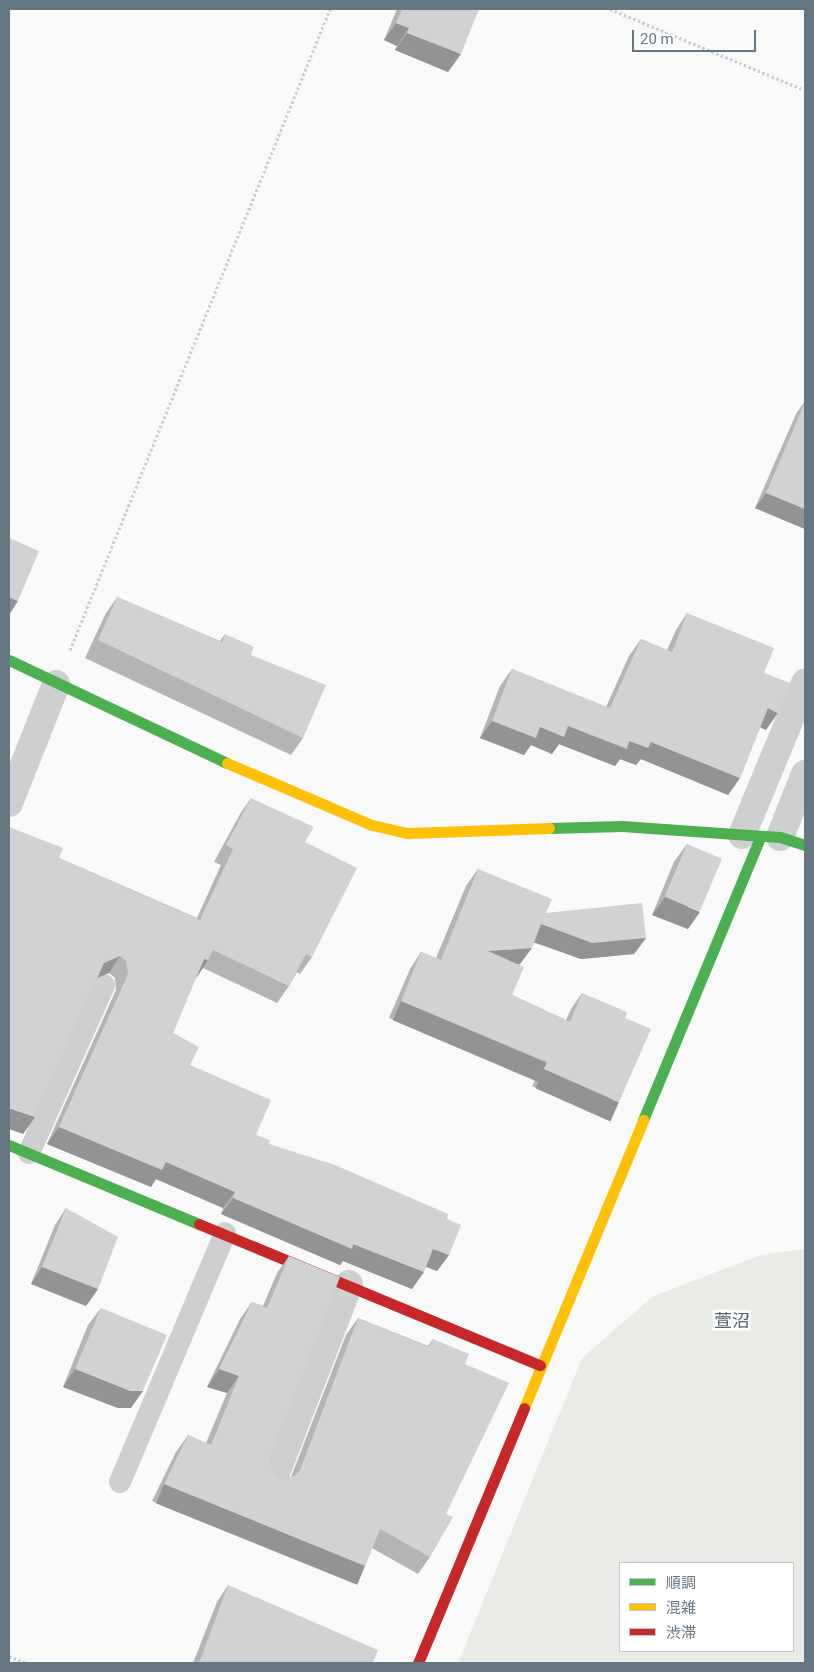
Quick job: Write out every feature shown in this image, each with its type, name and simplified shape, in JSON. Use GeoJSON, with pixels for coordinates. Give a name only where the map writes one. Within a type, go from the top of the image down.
{"type":"FeatureCollection","features":[{"type":"Feature","properties":{"kind":"street"},"geometry":{"type":"LineString","coordinates":[[9,660],[56,684],[266,782],[372,825],[408,833],[622,826],[761,836],[805,845]]}},
{"type":"Feature","properties":{"kind":"street"},"geometry":{"type":"LineString","coordinates":[[418,1663],[761,836],[799,719],[805,683]]}},
{"type":"Feature","properties":{"kind":"street"},"geometry":{"type":"LineString","coordinates":[[9,803],[56,684]]}},
{"type":"Feature","properties":{"kind":"street"},"geometry":{"type":"LineString","coordinates":[[761,836],[805,774]]}},
{"type":"Feature","properties":{"kind":"street"},"geometry":{"type":"LineString","coordinates":[[19,1149],[349,1284],[540,1365]]}},
{"type":"Feature","properties":{"kind":"street"},"geometry":{"type":"LineString","coordinates":[[273,1481],[349,1284]]}},
{"type":"Feature","properties":{"kind":"lane"},"geometry":{"type":"LineString","coordinates":[[19,1149],[104,985]]}},
{"type":"Feature","properties":{"kind":"lane"},"geometry":{"type":"LineString","coordinates":[[120,1482],[225,1233]]}},
{"type":"Feature","properties":{"kind":"path"},"geometry":{"type":"LineString","coordinates":[[56,684],[330,9]]}},
{"type":"Feature","properties":{"kind":"path"},"geometry":{"type":"LineString","coordinates":[[610,9],[805,90]]}},
{"type":"Feature","properties":{"kind":"path"},"geometry":{"type":"LineString","coordinates":[[9,1656],[26,1663]]}},
{"type":"Feature","properties":{"kind":"shaded area"},"geometry":{"type":"Polygon","coordinates":[[[805,1249],[805,1663],[458,1663],[582,1358],[652,1297],[760,1255],[805,1249]]]}},
{"type":"Feature","properties":{"kind":"building"},"geometry":{"type":"Polygon","coordinates":[[[402,9],[479,9],[461,54],[407,33],[409,28],[396,23],[402,9]]]}},
{"type":"Feature","properties":{"kind":"building"},"geometry":{"type":"Polygon","coordinates":[[[805,402],[805,509],[766,493],[805,402]]]}},
{"type":"Feature","properties":{"kind":"building"},"geometry":{"type":"Polygon","coordinates":[[[9,538],[39,551],[18,601],[9,597],[9,538]]]}},
{"type":"Feature","properties":{"kind":"building"},"geometry":{"type":"Polygon","coordinates":[[[117,597],[222,642],[225,634],[254,647],[251,655],[326,685],[303,738],[98,640],[117,597]]]}},
{"type":"Feature","properties":{"kind":"building"},"geometry":{"type":"Polygon","coordinates":[[[687,613],[774,648],[764,673],[790,683],[778,713],[768,708],[740,778],[651,742],[648,748],[629,741],[627,749],[568,726],[564,737],[540,727],[536,738],[492,721],[512,669],[610,708],[641,639],[672,652],[687,613]]]}},
{"type":"Feature","properties":{"kind":"building"},"geometry":{"type":"Polygon","coordinates":[[[251,798],[314,827],[305,842],[357,868],[312,957],[306,954],[289,986],[213,950],[208,960],[204,959],[173,1033],[199,1047],[190,1065],[271,1100],[256,1135],[270,1140],[269,1144],[335,1165],[448,1214],[447,1219],[461,1225],[449,1255],[433,1249],[424,1272],[353,1244],[352,1249],[233,1198],[235,1192],[166,1162],[162,1170],[59,1127],[128,974],[126,961],[120,956],[104,963],[35,1117],[9,1108],[9,827],[63,848],[59,858],[200,920],[233,849],[226,845],[251,798]]]}},
{"type":"Feature","properties":{"kind":"building"},"geometry":{"type":"Polygon","coordinates":[[[687,844],[722,859],[700,911],[665,896],[687,844]]]}},
{"type":"Feature","properties":{"kind":"building"},"geometry":{"type":"Polygon","coordinates":[[[478,869],[552,899],[546,913],[642,903],[646,938],[592,943],[541,924],[532,948],[488,951],[524,967],[512,995],[570,1022],[582,993],[627,1012],[625,1018],[651,1029],[619,1102],[544,1069],[547,1062],[401,1001],[421,952],[441,960],[478,869]]]}},
{"type":"Feature","properties":{"kind":"building"},"geometry":{"type":"Polygon","coordinates":[[[66,1208],[118,1237],[98,1289],[42,1267],[66,1208]]]}},
{"type":"Feature","properties":{"kind":"building"},"geometry":{"type":"Polygon","coordinates":[[[289,1256],[340,1277],[270,1458],[273,1473],[280,1479],[294,1476],[300,1470],[358,1318],[429,1347],[433,1339],[469,1354],[465,1364],[509,1383],[446,1514],[453,1517],[430,1557],[380,1529],[365,1566],[164,1484],[188,1435],[211,1445],[239,1376],[219,1369],[252,1302],[267,1308],[289,1256]]]}},
{"type":"Feature","properties":{"kind":"building"},"geometry":{"type":"Polygon","coordinates":[[[101,1308],[167,1335],[143,1391],[130,1391],[75,1369],[101,1308]]]}},
{"type":"Feature","properties":{"kind":"building"},"geometry":{"type":"Polygon","coordinates":[[[228,1585],[378,1650],[373,1663],[199,1663],[228,1585]]]}},
{"type":"Feature","properties":{"kind":"traffic: fast"},"geometry":{"type":"LineString","coordinates":[[9,660],[227,763]]}},
{"type":"Feature","properties":{"kind":"traffic: fast"},"geometry":{"type":"LineString","coordinates":[[549,828],[622,826],[780,837],[805,845]]}},
{"type":"Feature","properties":{"kind":"traffic: fast"},"geometry":{"type":"LineString","coordinates":[[643,1120],[760,837]]}},
{"type":"Feature","properties":{"kind":"traffic: fast"},"geometry":{"type":"LineString","coordinates":[[9,1145],[199,1224]]}},
{"type":"Feature","properties":{"kind":"traffic: slow"},"geometry":{"type":"LineString","coordinates":[[227,763],[372,825],[408,833],[549,828]]}},
{"type":"Feature","properties":{"kind":"traffic: slow"},"geometry":{"type":"LineString","coordinates":[[524,1408],[643,1120]]}},
{"type":"Feature","properties":{"kind":"traffic: jam"},"geometry":{"type":"LineString","coordinates":[[199,1224],[540,1365]]}},
{"type":"Feature","properties":{"kind":"traffic: jam"},"geometry":{"type":"LineString","coordinates":[[418,1663],[524,1408]]}},
{"type":"Feature","properties":{"kind":"district","name":"萱沼"},"geometry":{"type":"Point","coordinates":[732,1321]}}]}
